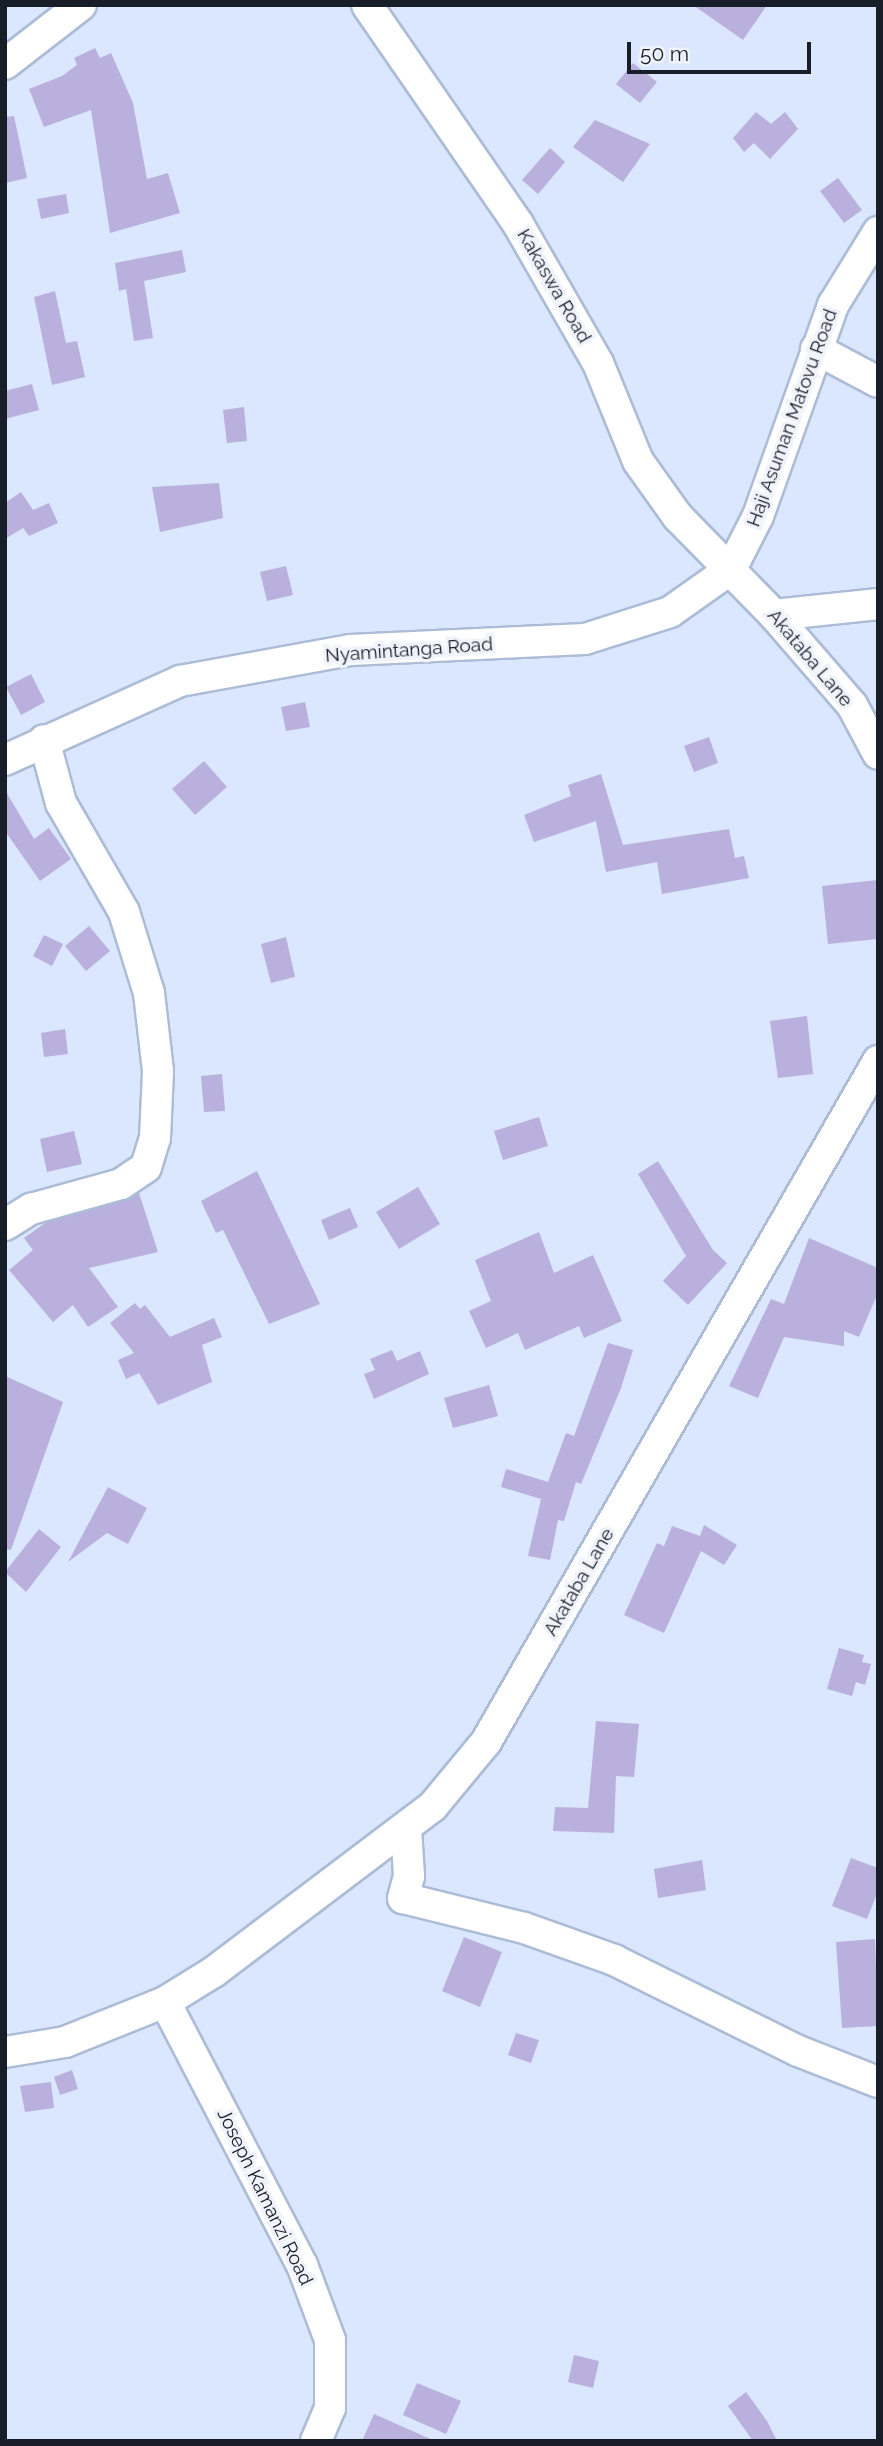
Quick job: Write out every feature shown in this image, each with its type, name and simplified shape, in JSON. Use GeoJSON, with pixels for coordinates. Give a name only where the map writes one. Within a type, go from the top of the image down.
{"type":"FeatureCollection","features":[{"type":"Feature","properties":{"kind":"street"},"geometry":{"type":"LineString","coordinates":[[5,64],[81,5]]}},
{"type":"Feature","properties":{"kind":"street","name":"Kakaswa Road"},"geometry":{"type":"LineString","coordinates":[[367,5],[518,224],[598,363],[638,461],[678,517],[731,569]]}},
{"type":"Feature","properties":{"kind":"street","name":"Haji Asuman Matovu Road"},"geometry":{"type":"LineString","coordinates":[[731,569],[758,516],[833,305],[878,232]]}},
{"type":"Feature","properties":{"kind":"street"},"geometry":{"type":"LineString","coordinates":[[816,349],[878,382]]}},
{"type":"Feature","properties":{"kind":"street","name":"Akataba Lane"},"geometry":{"type":"LineString","coordinates":[[731,569],[852,705],[878,754]]}},
{"type":"Feature","properties":{"kind":"street","name":"Nyamintanga Road"},"geometry":{"type":"LineString","coordinates":[[5,760],[44,740],[180,681],[350,650],[585,639],[670,612],[731,569]]}},
{"type":"Feature","properties":{"kind":"street"},"geometry":{"type":"LineString","coordinates":[[774,615],[878,604]]}},
{"type":"Feature","properties":{"kind":"street"},"geometry":{"type":"LineString","coordinates":[[5,1225],[31,1209],[121,1184],[146,1167],[155,1138],[158,1071],[149,993],[124,912],[61,803],[44,740]]}},
{"type":"Feature","properties":{"kind":"street","name":"Akataba Lane"},"geometry":{"type":"LineString","coordinates":[[5,2052],[65,2042],[165,2002],[215,1971],[433,1806],[486,1742],[878,1061]]}},
{"type":"Feature","properties":{"kind":"street"},"geometry":{"type":"LineString","coordinates":[[406,1829],[409,1876],[404,1898],[524,1928],[614,1960],[798,2052],[878,2082]]}},
{"type":"Feature","properties":{"kind":"street","name":"Joseph Kamanzi Road"},"geometry":{"type":"LineString","coordinates":[[165,2002],[302,2265],[330,2340],[331,2408],[316,2441]]}},
{"type":"Feature","properties":{"kind":"building"},"geometry":{"type":"Polygon","coordinates":[[[693,5],[767,5],[743,40],[693,5]]]}},
{"type":"Feature","properties":{"kind":"building"},"geometry":{"type":"Polygon","coordinates":[[[95,48],[100,58],[111,53],[133,103],[147,179],[168,173],[180,213],[110,233],[91,110],[44,127],[29,89],[62,76],[77,65],[74,58],[95,48]]]}},
{"type":"Feature","properties":{"kind":"building"},"geometry":{"type":"Polygon","coordinates":[[[633,63],[657,82],[640,103],[616,84],[633,63]]]}},
{"type":"Feature","properties":{"kind":"building"},"geometry":{"type":"Polygon","coordinates":[[[756,112],[771,124],[785,112],[798,129],[770,159],[754,143],[744,152],[733,138],[756,112]]]}},
{"type":"Feature","properties":{"kind":"building"},"geometry":{"type":"Polygon","coordinates":[[[14,116],[27,178],[5,183],[5,117],[14,116]]]}},
{"type":"Feature","properties":{"kind":"building"},"geometry":{"type":"Polygon","coordinates":[[[595,120],[650,144],[623,182],[573,147],[595,120]]]}},
{"type":"Feature","properties":{"kind":"building"},"geometry":{"type":"Polygon","coordinates":[[[550,148],[565,162],[538,194],[522,180],[550,148]]]}},
{"type":"Feature","properties":{"kind":"building"},"geometry":{"type":"Polygon","coordinates":[[[838,178],[862,210],[844,223],[820,191],[838,178]]]}},
{"type":"Feature","properties":{"kind":"building"},"geometry":{"type":"Polygon","coordinates":[[[66,194],[69,213],[41,219],[37,199],[66,194]]]}},
{"type":"Feature","properties":{"kind":"building"},"geometry":{"type":"Polygon","coordinates":[[[182,250],[186,272],[144,281],[153,338],[134,341],[126,289],[119,291],[115,263],[182,250]]]}},
{"type":"Feature","properties":{"kind":"building"},"geometry":{"type":"Polygon","coordinates":[[[55,291],[66,343],[77,341],[85,377],[52,385],[34,297],[55,291]]]}},
{"type":"Feature","properties":{"kind":"building"},"geometry":{"type":"Polygon","coordinates":[[[32,384],[39,410],[5,419],[5,391],[32,384]]]}},
{"type":"Feature","properties":{"kind":"building"},"geometry":{"type":"Polygon","coordinates":[[[244,407],[247,441],[227,443],[223,410],[244,407]]]}},
{"type":"Feature","properties":{"kind":"building"},"geometry":{"type":"Polygon","coordinates":[[[219,483],[223,518],[160,532],[152,487],[219,483]]]}},
{"type":"Feature","properties":{"kind":"building"},"geometry":{"type":"Polygon","coordinates":[[[21,492],[33,510],[49,503],[58,523],[29,536],[23,528],[5,539],[5,503],[21,492]]]}},
{"type":"Feature","properties":{"kind":"building"},"geometry":{"type":"Polygon","coordinates":[[[286,566],[293,595],[267,601],[260,572],[286,566]]]}},
{"type":"Feature","properties":{"kind":"building"},"geometry":{"type":"Polygon","coordinates":[[[31,674],[45,702],[21,715],[6,687],[31,674]]]}},
{"type":"Feature","properties":{"kind":"building"},"geometry":{"type":"Polygon","coordinates":[[[305,702],[310,727],[286,731],[281,707],[305,702]]]}},
{"type":"Feature","properties":{"kind":"building"},"geometry":{"type":"Polygon","coordinates":[[[709,737],[718,763],[694,772],[684,746],[709,737]]]}},
{"type":"Feature","properties":{"kind":"building"},"geometry":{"type":"Polygon","coordinates":[[[204,761],[227,787],[195,815],[172,789],[204,761]]]}},
{"type":"Feature","properties":{"kind":"building"},"geometry":{"type":"Polygon","coordinates":[[[601,774],[623,845],[729,829],[735,858],[744,856],[749,878],[662,894],[657,862],[606,872],[596,821],[534,842],[524,815],[571,796],[568,785],[601,774]]]}},
{"type":"Feature","properties":{"kind":"building"},"geometry":{"type":"Polygon","coordinates":[[[5,790],[34,839],[49,828],[71,859],[40,881],[5,831],[5,790]]]}},
{"type":"Feature","properties":{"kind":"building"},"geometry":{"type":"Polygon","coordinates":[[[878,880],[878,939],[828,944],[822,886],[878,880]]]}},
{"type":"Feature","properties":{"kind":"building"},"geometry":{"type":"Polygon","coordinates":[[[89,926],[110,951],[86,971],[65,946],[89,926]]]}},
{"type":"Feature","properties":{"kind":"building"},"geometry":{"type":"Polygon","coordinates":[[[44,935],[63,944],[52,966],[33,956],[44,935]]]}},
{"type":"Feature","properties":{"kind":"building"},"geometry":{"type":"Polygon","coordinates":[[[286,937],[295,977],[271,983],[261,944],[286,937]]]}},
{"type":"Feature","properties":{"kind":"building"},"geometry":{"type":"Polygon","coordinates":[[[807,1016],[813,1074],[778,1078],[770,1021],[807,1016]]]}},
{"type":"Feature","properties":{"kind":"building"},"geometry":{"type":"Polygon","coordinates":[[[65,1029],[68,1054],[44,1057],[41,1033],[65,1029]]]}},
{"type":"Feature","properties":{"kind":"building"},"geometry":{"type":"Polygon","coordinates":[[[222,1074],[225,1111],[204,1112],[201,1076],[222,1074]]]}},
{"type":"Feature","properties":{"kind":"building"},"geometry":{"type":"Polygon","coordinates":[[[539,1117],[548,1146],[503,1160],[494,1131],[539,1117]]]}},
{"type":"Feature","properties":{"kind":"building"},"geometry":{"type":"Polygon","coordinates":[[[74,1131],[82,1164],[47,1172],[40,1139],[74,1131]]]}},
{"type":"Feature","properties":{"kind":"building"},"geometry":{"type":"Polygon","coordinates":[[[658,1161],[713,1250],[727,1263],[688,1305],[663,1281],[686,1256],[638,1174],[658,1161]]]}},
{"type":"Feature","properties":{"kind":"building"},"geometry":{"type":"Polygon","coordinates":[[[257,1171],[320,1304],[269,1324],[223,1230],[216,1233],[201,1201],[257,1171]]]}},
{"type":"Feature","properties":{"kind":"building"},"geometry":{"type":"Polygon","coordinates":[[[418,1187],[440,1224],[399,1249],[376,1212],[418,1187]]]}},
{"type":"Feature","properties":{"kind":"building"},"geometry":{"type":"Polygon","coordinates":[[[139,1193],[158,1252],[89,1268],[118,1307],[88,1327],[73,1305],[53,1322],[9,1270],[33,1250],[24,1238],[45,1223],[139,1193]]]}},
{"type":"Feature","properties":{"kind":"building"},"geometry":{"type":"Polygon","coordinates":[[[350,1208],[358,1227],[329,1240],[321,1220],[350,1208]]]}},
{"type":"Feature","properties":{"kind":"building"},"geometry":{"type":"Polygon","coordinates":[[[539,1232],[554,1273],[593,1255],[622,1321],[584,1338],[579,1326],[525,1350],[518,1333],[486,1348],[469,1311],[491,1301],[475,1260],[539,1232]]]}},
{"type":"Feature","properties":{"kind":"building"},"geometry":{"type":"Polygon","coordinates":[[[809,1238],[878,1268],[878,1293],[859,1337],[844,1331],[844,1346],[784,1337],[758,1398],[729,1386],[771,1299],[784,1304],[809,1238]]]}},
{"type":"Feature","properties":{"kind":"building"},"geometry":{"type":"Polygon","coordinates":[[[135,1303],[140,1309],[145,1305],[170,1337],[214,1318],[222,1337],[202,1345],[212,1382],[158,1405],[139,1373],[126,1379],[118,1360],[134,1353],[110,1323],[135,1303]]]}},
{"type":"Feature","properties":{"kind":"building"},"geometry":{"type":"Polygon","coordinates":[[[608,1343],[633,1350],[621,1388],[581,1484],[576,1482],[564,1521],[558,1520],[550,1560],[528,1556],[541,1499],[501,1487],[506,1469],[548,1482],[566,1433],[574,1436],[608,1343]]]}},
{"type":"Feature","properties":{"kind":"building"},"geometry":{"type":"Polygon","coordinates":[[[392,1350],[397,1361],[420,1351],[429,1374],[374,1399],[364,1374],[375,1370],[370,1359],[392,1350]]]}},
{"type":"Feature","properties":{"kind":"building"},"geometry":{"type":"Polygon","coordinates":[[[5,1376],[63,1402],[11,1550],[5,1549],[5,1376]]]}},
{"type":"Feature","properties":{"kind":"building"},"geometry":{"type":"Polygon","coordinates":[[[489,1385],[498,1416],[453,1428],[444,1398],[489,1385]]]}},
{"type":"Feature","properties":{"kind":"building"},"geometry":{"type":"Polygon","coordinates":[[[108,1487],[147,1508],[128,1544],[107,1533],[68,1562],[108,1487]]]}},
{"type":"Feature","properties":{"kind":"building"},"geometry":{"type":"Polygon","coordinates":[[[704,1525],[737,1545],[724,1565],[701,1551],[664,1633],[624,1615],[657,1543],[664,1546],[672,1526],[700,1536],[704,1525]]]}},
{"type":"Feature","properties":{"kind":"building"},"geometry":{"type":"Polygon","coordinates":[[[39,1529],[61,1547],[26,1592],[5,1572],[39,1529]]]}},
{"type":"Feature","properties":{"kind":"building"},"geometry":{"type":"Polygon","coordinates":[[[839,1648],[864,1655],[862,1662],[871,1664],[865,1685],[856,1682],[852,1696],[827,1689],[839,1648]]]}},
{"type":"Feature","properties":{"kind":"building"},"geometry":{"type":"Polygon","coordinates":[[[596,1721],[639,1724],[634,1777],[616,1776],[614,1833],[553,1831],[555,1807],[588,1808],[596,1721]]]}},
{"type":"Feature","properties":{"kind":"building"},"geometry":{"type":"Polygon","coordinates":[[[851,1858],[878,1868],[878,1891],[867,1919],[832,1906],[851,1858]]]}},
{"type":"Feature","properties":{"kind":"building"},"geometry":{"type":"Polygon","coordinates":[[[702,1860],[706,1890],[658,1898],[654,1869],[702,1860]]]}},
{"type":"Feature","properties":{"kind":"building"},"geometry":{"type":"Polygon","coordinates":[[[464,1937],[502,1952],[480,2007],[442,1991],[464,1937]]]}},
{"type":"Feature","properties":{"kind":"building"},"geometry":{"type":"Polygon","coordinates":[[[875,1939],[878,2026],[842,2028],[836,1942],[875,1939]]]}},
{"type":"Feature","properties":{"kind":"building"},"geometry":{"type":"Polygon","coordinates":[[[516,2033],[539,2040],[531,2063],[508,2055],[516,2033]]]}},
{"type":"Feature","properties":{"kind":"building"},"geometry":{"type":"Polygon","coordinates":[[[72,2070],[78,2089],[60,2095],[54,2077],[72,2070]]]}},
{"type":"Feature","properties":{"kind":"building"},"geometry":{"type":"Polygon","coordinates":[[[51,2082],[54,2108],[25,2112],[20,2086],[51,2082]]]}},
{"type":"Feature","properties":{"kind":"building"},"geometry":{"type":"Polygon","coordinates":[[[574,2355],[599,2361],[593,2388],[568,2382],[574,2355]]]}},
{"type":"Feature","properties":{"kind":"building"},"geometry":{"type":"Polygon","coordinates":[[[417,2383],[461,2401],[446,2434],[403,2415],[417,2383]]]}},
{"type":"Feature","properties":{"kind":"building"},"geometry":{"type":"Polygon","coordinates":[[[746,2392],[767,2421],[777,2441],[753,2441],[728,2406],[746,2392]]]}},
{"type":"Feature","properties":{"kind":"building"},"geometry":{"type":"Polygon","coordinates":[[[374,2414],[435,2441],[362,2441],[374,2414]]]}}]}
